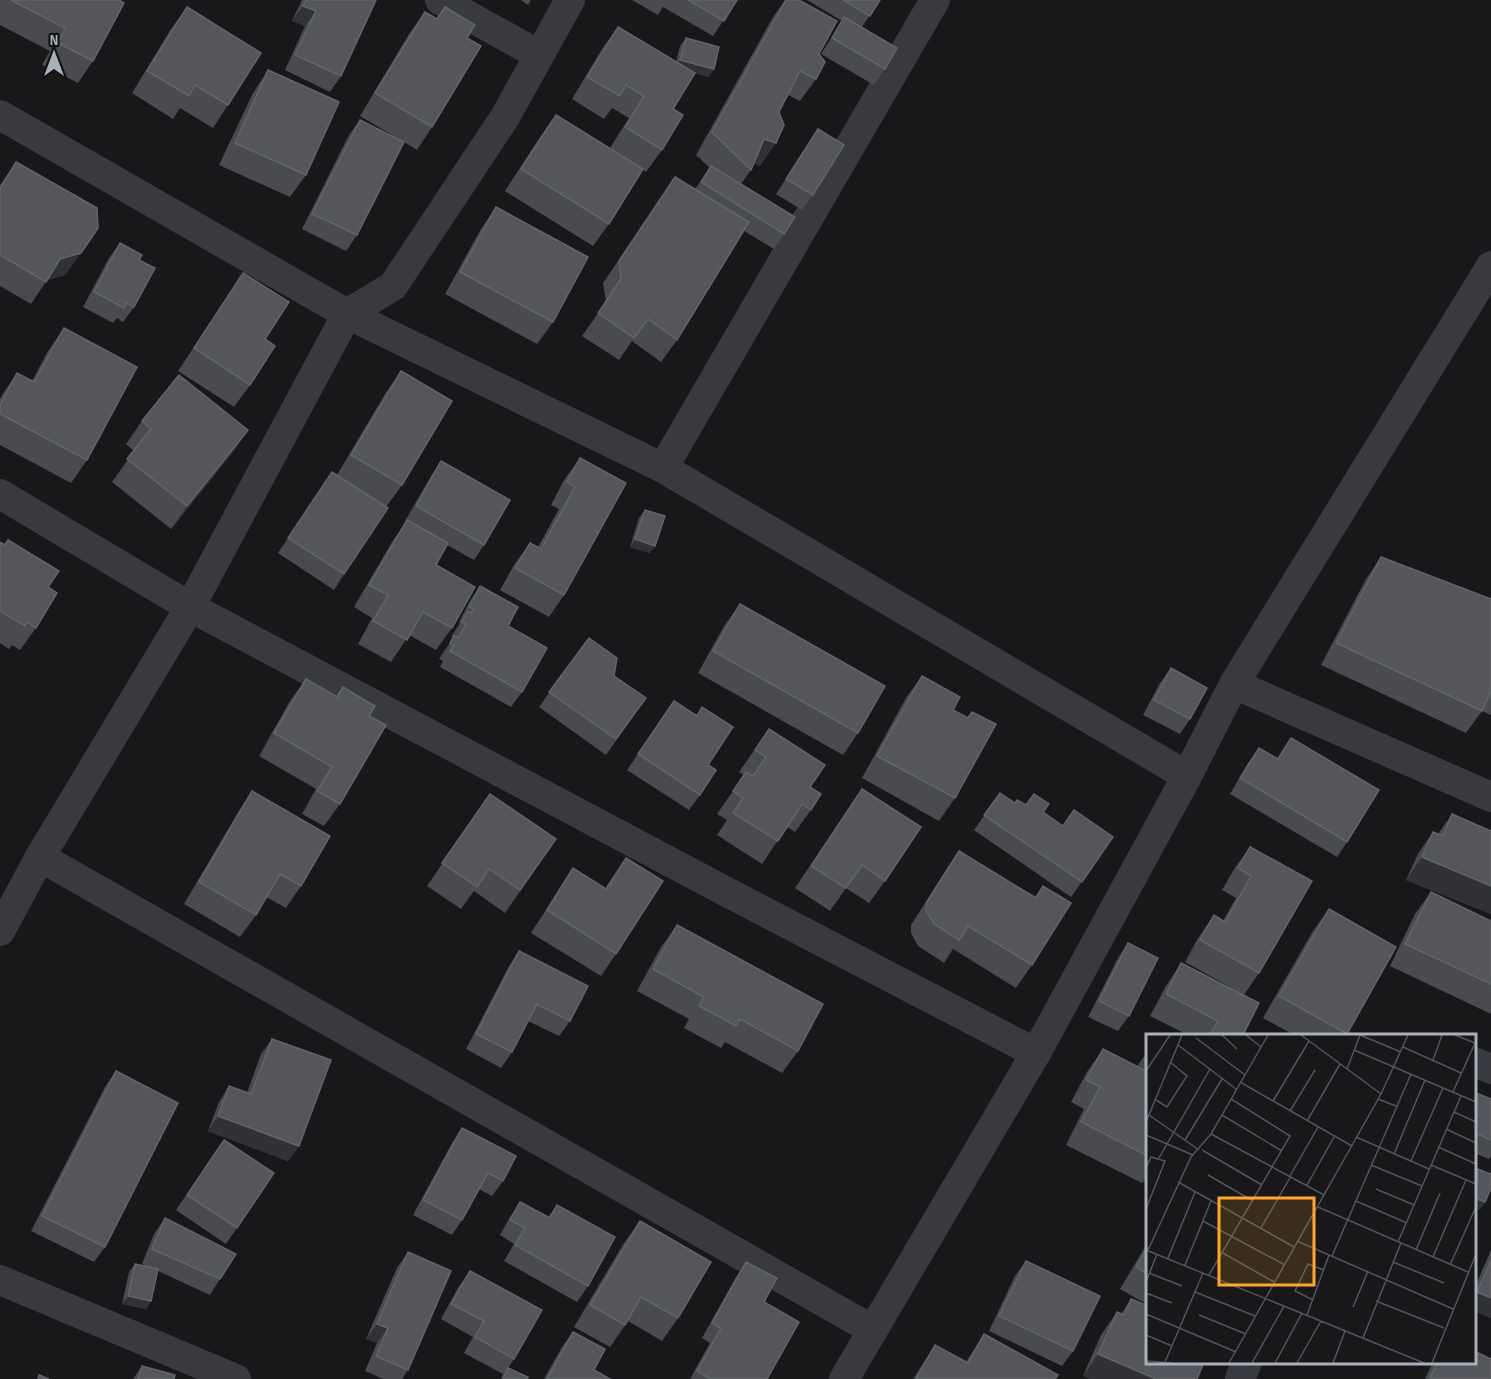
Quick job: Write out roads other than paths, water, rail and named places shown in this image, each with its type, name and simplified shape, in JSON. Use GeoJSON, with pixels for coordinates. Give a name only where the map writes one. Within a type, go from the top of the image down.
{"type":"FeatureCollection","features":[{"type":"Feature","properties":{"kind":"street"},"geometry":{"type":"LineString","coordinates":[[440,0],[539,55]]}},
{"type":"Feature","properties":{"kind":"street"},"geometry":{"type":"LineString","coordinates":[[0,931],[40,857],[190,607],[347,314],[393,286],[505,117],[570,0]]}},
{"type":"Feature","properties":{"kind":"street"},"geometry":{"type":"LineString","coordinates":[[663,468],[935,0]]}},
{"type":"Feature","properties":{"kind":"street"},"geometry":{"type":"LineString","coordinates":[[0,116],[347,314],[663,468],[1187,776]]}},
{"type":"Feature","properties":{"kind":"street"},"geometry":{"type":"LineString","coordinates":[[844,1379],[1036,1053],[1187,776],[1234,684],[1491,266]]}},
{"type":"Feature","properties":{"kind":"street"},"geometry":{"type":"LineString","coordinates":[[0,494],[190,607],[1036,1053]]}},
{"type":"Feature","properties":{"kind":"street"},"geometry":{"type":"LineString","coordinates":[[1234,684],[1491,797]]}},
{"type":"Feature","properties":{"kind":"street"},"geometry":{"type":"LineString","coordinates":[[40,857],[873,1330]]}},
{"type":"Feature","properties":{"kind":"street"},"geometry":{"type":"LineString","coordinates":[[1476,1063],[1491,1069]]}},
{"type":"Feature","properties":{"kind":"street"},"geometry":{"type":"LineString","coordinates":[[0,1280],[236,1379]]}},
{"type":"Feature","properties":{"kind":"street"},"geometry":{"type":"LineString","coordinates":[[1239,1379],[1246,1364]]}}]}
